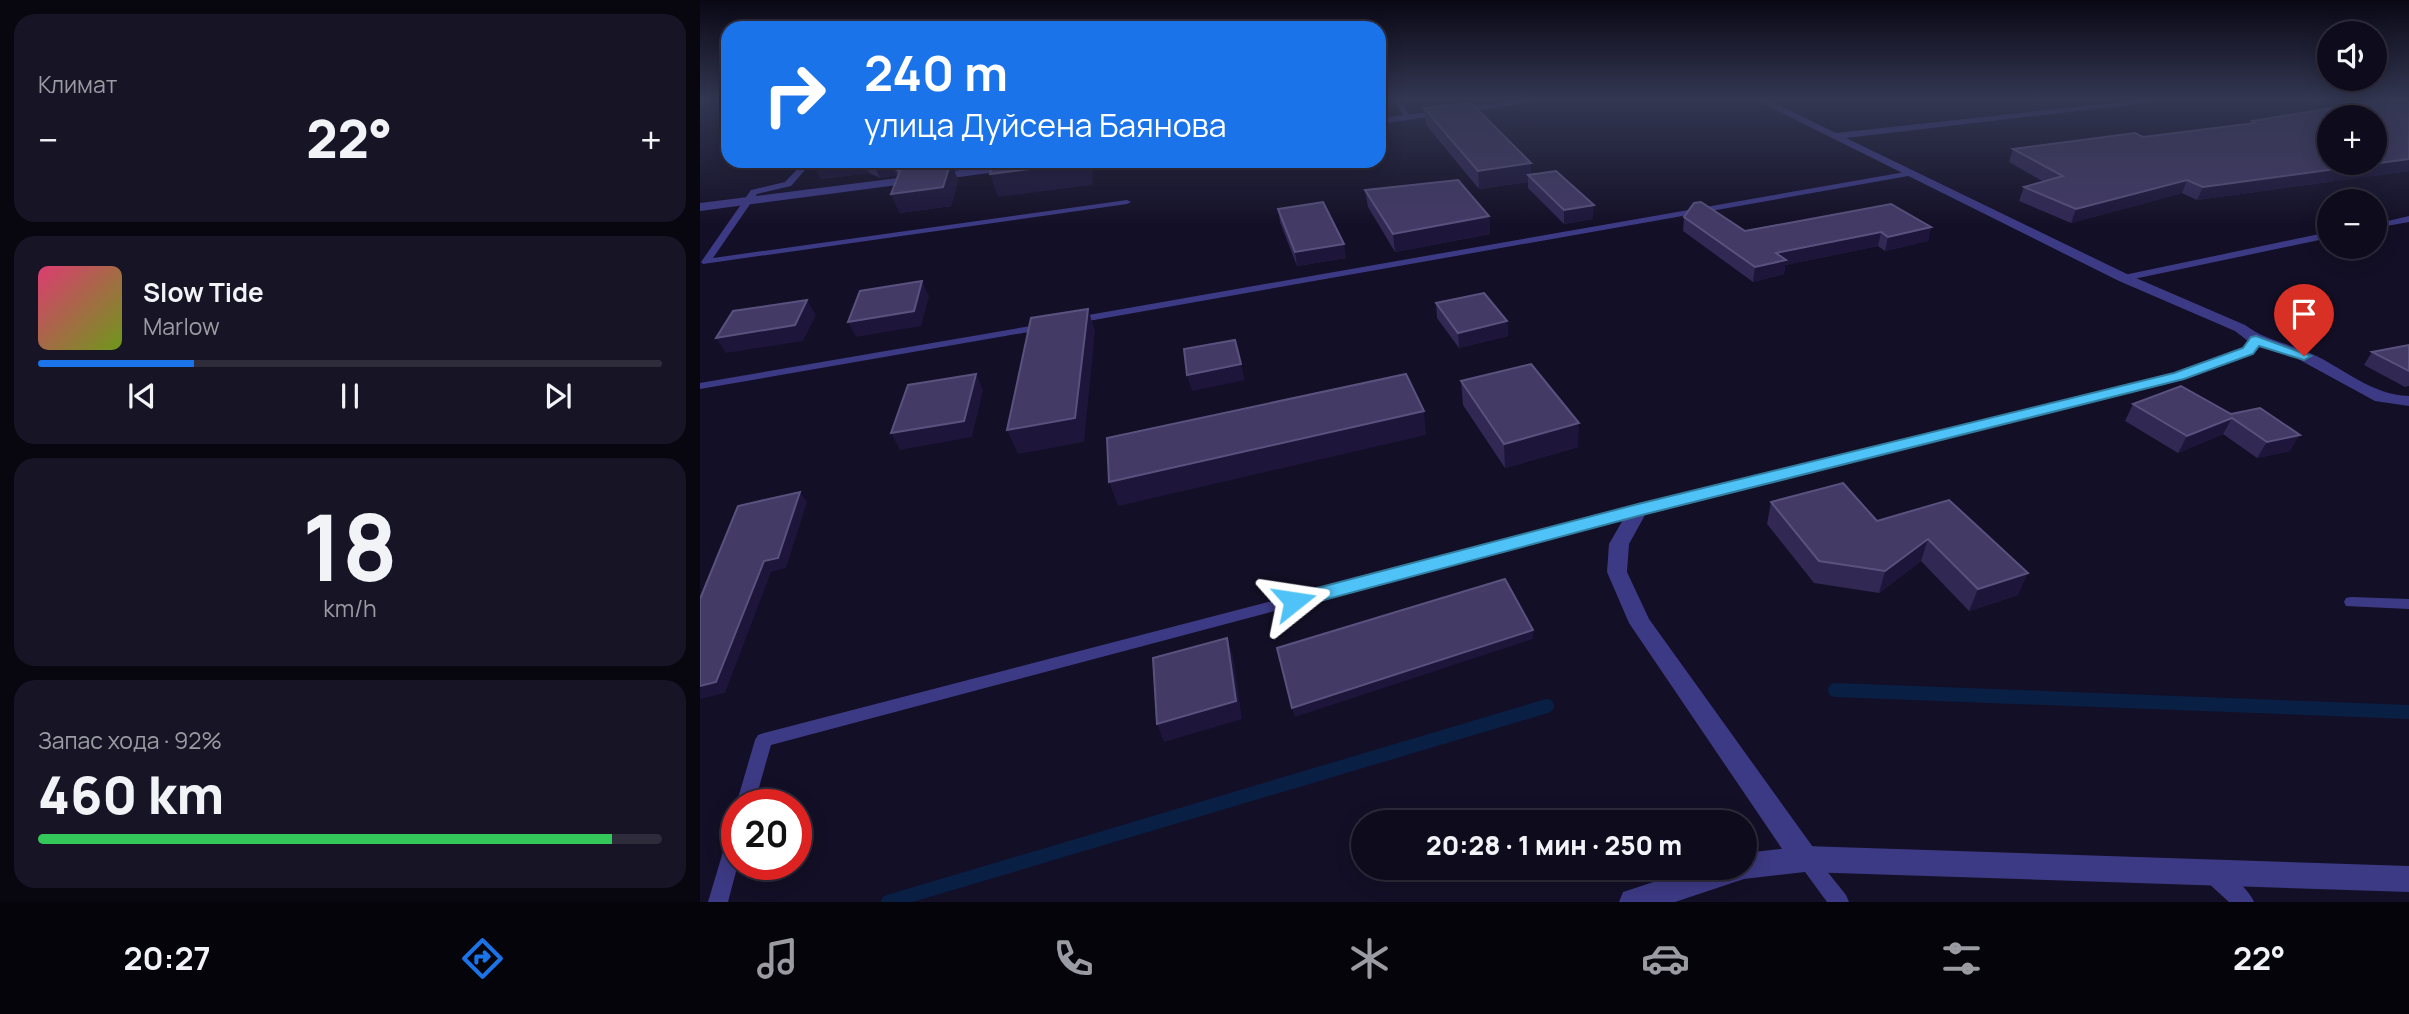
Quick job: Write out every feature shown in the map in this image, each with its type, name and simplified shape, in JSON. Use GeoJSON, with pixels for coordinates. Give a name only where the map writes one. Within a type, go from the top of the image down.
{"type":"FeatureCollection","features":[{"type":"Feature","properties":{"kind":"street"},"geometry":{"type":"LineString","coordinates":[[1846,141],[2124,278],[2240,328],[2256,340],[2304,356],[2375,396],[2397,402],[2409,401]]}},
{"type":"Feature","properties":{"kind":"street"},"geometry":{"type":"LineString","coordinates":[[700,207],[1003,168]]}},
{"type":"Feature","properties":{"kind":"street"},"geometry":{"type":"LineString","coordinates":[[1805,859],[1640,623],[1617,572],[1619,544],[1638,510],[2179,376],[2248,351],[2256,340]]}},
{"type":"Feature","properties":{"kind":"street"},"geometry":{"type":"LineString","coordinates":[[1757,865],[1805,859],[2409,879]]}},
{"type":"Feature","properties":{"kind":"street"},"geometry":{"type":"LineString","coordinates":[[1633,902],[1701,880]]}},
{"type":"Feature","properties":{"kind":"lane"},"geometry":{"type":"LineString","coordinates":[[703,266],[754,192],[788,184],[803,168]]}},
{"type":"Feature","properties":{"kind":"lane"},"geometry":{"type":"LineString","coordinates":[[1072,321],[1911,173]]}},
{"type":"Feature","properties":{"kind":"lane"},"geometry":{"type":"LineString","coordinates":[[703,266],[1127,202]]}},
{"type":"Feature","properties":{"kind":"lane"},"geometry":{"type":"LineString","coordinates":[[2387,224],[2409,219]]}},
{"type":"Feature","properties":{"kind":"lane"},"geometry":{"type":"LineString","coordinates":[[2124,278],[2317,238]]}},
{"type":"Feature","properties":{"kind":"lane"},"geometry":{"type":"LineString","coordinates":[[700,386],[1058,324]]}},
{"type":"Feature","properties":{"kind":"lane"},"geometry":{"type":"LineString","coordinates":[[750,789],[764,740],[1638,510]]}},
{"type":"Feature","properties":{"kind":"lane"},"geometry":{"type":"LineString","coordinates":[[2351,602],[2409,604]]}},
{"type":"Feature","properties":{"kind":"lane"},"geometry":{"type":"LineString","coordinates":[[1805,859],[1839,902]]}},
{"type":"Feature","properties":{"kind":"lane"},"geometry":{"type":"LineString","coordinates":[[2211,873],[2244,902]]}},
{"type":"Feature","properties":{"kind":"lane"},"geometry":{"type":"LineString","coordinates":[[718,902],[724,880]]}},
{"type":"Feature","properties":{"kind":"building"},"geometry":{"type":"Polygon","coordinates":[[[1452,141],[1509,141],[1531,163],[1478,171],[1452,141]]]}},
{"type":"Feature","properties":{"kind":"building"},"geometry":{"type":"Polygon","coordinates":[[[2073,141],[2317,141],[2317,172],[2203,187],[2187,180],[2076,209],[2024,187],[2063,176],[2013,149],[2073,141]]]}},
{"type":"Feature","properties":{"kind":"building"},"geometry":{"type":"Polygon","coordinates":[[[2387,141],[2409,141],[2409,159],[2387,162],[2387,141]]]}},
{"type":"Feature","properties":{"kind":"building"},"geometry":{"type":"Polygon","coordinates":[[[894,168],[949,168],[943,187],[891,194],[900,171],[894,168]]]}},
{"type":"Feature","properties":{"kind":"building"},"geometry":{"type":"Polygon","coordinates":[[[991,168],[1038,168],[990,174],[991,168]]]}},
{"type":"Feature","properties":{"kind":"building"},"geometry":{"type":"Polygon","coordinates":[[[1556,171],[1594,205],[1564,210],[1528,175],[1556,171]]]}},
{"type":"Feature","properties":{"kind":"building"},"geometry":{"type":"Polygon","coordinates":[[[1458,180],[1489,216],[1393,234],[1365,190],[1458,180]]]}},
{"type":"Feature","properties":{"kind":"building"},"geometry":{"type":"Polygon","coordinates":[[[1323,202],[1344,244],[1295,252],[1278,209],[1323,202]]]}},
{"type":"Feature","properties":{"kind":"building"},"geometry":{"type":"Polygon","coordinates":[[[1701,202],[1745,231],[1891,204],[1931,227],[1888,237],[1881,232],[1776,253],[1786,260],[1755,267],[1684,217],[1694,203],[1701,202]]]}},
{"type":"Feature","properties":{"kind":"building"},"geometry":{"type":"Polygon","coordinates":[[[922,281],[914,311],[848,322],[860,291],[922,281]]]}},
{"type":"Feature","properties":{"kind":"building"},"geometry":{"type":"Polygon","coordinates":[[[1484,293],[1507,321],[1458,333],[1436,303],[1484,293]]]}},
{"type":"Feature","properties":{"kind":"building"},"geometry":{"type":"Polygon","coordinates":[[[807,300],[795,325],[716,338],[733,311],[807,300]]]}},
{"type":"Feature","properties":{"kind":"building"},"geometry":{"type":"Polygon","coordinates":[[[1088,309],[1075,418],[1007,430],[1031,318],[1088,309]]]}},
{"type":"Feature","properties":{"kind":"building"},"geometry":{"type":"Polygon","coordinates":[[[1235,340],[1241,364],[1187,375],[1184,349],[1235,340]]]}},
{"type":"Feature","properties":{"kind":"building"},"geometry":{"type":"Polygon","coordinates":[[[2409,345],[2409,371],[2372,352],[2409,345]]]}},
{"type":"Feature","properties":{"kind":"building"},"geometry":{"type":"Polygon","coordinates":[[[1531,364],[1579,423],[1504,444],[1461,381],[1531,364]]]}},
{"type":"Feature","properties":{"kind":"building"},"geometry":{"type":"Polygon","coordinates":[[[976,374],[964,421],[891,433],[908,385],[976,374]]]}},
{"type":"Feature","properties":{"kind":"building"},"geometry":{"type":"Polygon","coordinates":[[[1406,374],[1424,411],[1109,482],[1107,438],[1406,374]]]}},
{"type":"Feature","properties":{"kind":"building"},"geometry":{"type":"Polygon","coordinates":[[[2181,386],[2231,414],[2260,408],[2300,435],[2267,442],[2232,418],[2187,436],[2133,404],[2181,386]]]}},
{"type":"Feature","properties":{"kind":"building"},"geometry":{"type":"Polygon","coordinates":[[[1843,483],[1877,521],[1949,500],[2028,573],[1978,589],[1928,539],[1885,571],[1819,561],[1771,502],[1843,483]]]}},
{"type":"Feature","properties":{"kind":"building"},"geometry":{"type":"Polygon","coordinates":[[[800,492],[778,558],[764,561],[716,682],[700,686],[700,599],[738,506],[800,492]]]}},
{"type":"Feature","properties":{"kind":"building"},"geometry":{"type":"Polygon","coordinates":[[[1505,579],[1533,630],[1292,708],[1277,648],[1505,579]]]}},
{"type":"Feature","properties":{"kind":"building"},"geometry":{"type":"Polygon","coordinates":[[[1227,638],[1236,701],[1157,724],[1153,658],[1227,638]]]}},
{"type":"Feature","properties":{"kind":"waterway"},"geometry":{"type":"LineString","coordinates":[[1835,690],[2409,712]]}},
{"type":"Feature","properties":{"kind":"waterway"},"geometry":{"type":"LineString","coordinates":[[888,902],[1547,706]]}},
{"type":"Feature","properties":{"kind":"route"},"geometry":{"type":"LineString","coordinates":[[1294,601],[1638,510],[2179,376],[2248,351],[2256,340],[2304,356]]}}]}
